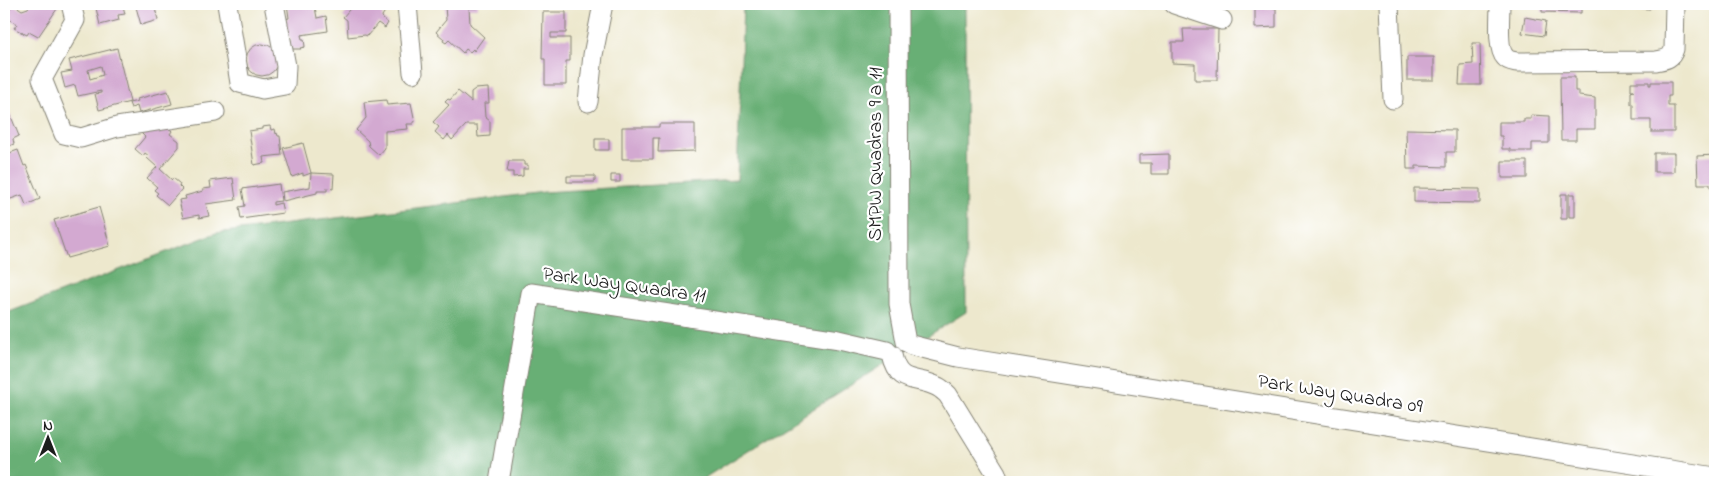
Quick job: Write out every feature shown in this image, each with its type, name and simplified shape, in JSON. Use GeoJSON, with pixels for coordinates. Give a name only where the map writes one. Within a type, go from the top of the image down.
{"type":"FeatureCollection","features":[{"type":"Feature","properties":{"kind":"street"},"geometry":{"type":"LineString","coordinates":[[71,4],[75,20],[42,79],[64,134],[81,138],[117,128],[215,112]]}},
{"type":"Feature","properties":{"kind":"street"},"geometry":{"type":"LineString","coordinates":[[227,4],[240,83],[263,90],[285,85],[286,66],[274,4]]}},
{"type":"Feature","properties":{"kind":"street"},"geometry":{"type":"LineString","coordinates":[[407,4],[413,72]]}},
{"type":"Feature","properties":{"kind":"street"},"geometry":{"type":"LineString","coordinates":[[588,102],[593,55],[603,4]]}},
{"type":"Feature","properties":{"kind":"street","name":"SMPW Quadras 9 a 11"},"geometry":{"type":"LineString","coordinates":[[898,4],[899,304],[898,347],[894,366],[898,373],[938,387],[948,395],[996,473],[999,482]]}},
{"type":"Feature","properties":{"kind":"street"},"geometry":{"type":"LineString","coordinates":[[1174,4],[1222,20]]}},
{"type":"Feature","properties":{"kind":"street"},"geometry":{"type":"LineString","coordinates":[[1389,4],[1393,99]]}},
{"type":"Feature","properties":{"kind":"street"},"geometry":{"type":"LineString","coordinates":[[1500,4],[1500,46],[1507,60],[1517,62],[1656,61],[1667,59],[1672,56],[1674,49],[1675,4]]}},
{"type":"Feature","properties":{"kind":"street","name":"Park Way Quadra 11"},"geometry":{"type":"LineString","coordinates":[[499,482],[531,294],[839,340],[898,347]]}},
{"type":"Feature","properties":{"kind":"street","name":"Park Way Quadra 09"},"geometry":{"type":"LineString","coordinates":[[898,347],[1715,477]]}},
{"type":"Feature","properties":{"kind":"green space"},"geometry":{"type":"Polygon","coordinates":[[[743,4],[965,4],[966,312],[698,482],[4,482],[4,314],[216,233],[544,192],[737,180],[743,4]]]}},
{"type":"Feature","properties":{"kind":"building"},"geometry":{"type":"Polygon","coordinates":[[[13,4],[22,10],[28,8],[31,4],[58,4],[59,6],[38,37],[29,32],[27,35],[14,28],[17,24],[5,17],[13,4]]]}},
{"type":"Feature","properties":{"kind":"building"},"geometry":{"type":"Polygon","coordinates":[[[95,4],[128,4],[123,6],[125,14],[118,15],[119,20],[100,25],[95,4]]]}},
{"type":"Feature","properties":{"kind":"building"},"geometry":{"type":"Polygon","coordinates":[[[154,4],[158,20],[141,25],[136,7],[154,4]]]}},
{"type":"Feature","properties":{"kind":"building"},"geometry":{"type":"Polygon","coordinates":[[[287,4],[317,4],[314,7],[317,18],[326,16],[328,31],[301,35],[302,39],[304,39],[305,47],[290,49],[288,42],[291,41],[290,37],[288,37],[285,19],[289,18],[287,4]]]}},
{"type":"Feature","properties":{"kind":"building"},"geometry":{"type":"Polygon","coordinates":[[[354,4],[390,4],[382,16],[388,23],[385,28],[378,23],[367,36],[348,37],[347,20],[343,17],[354,4]]]}},
{"type":"Feature","properties":{"kind":"building"},"geometry":{"type":"Polygon","coordinates":[[[478,4],[478,8],[469,8],[470,24],[484,37],[474,51],[473,49],[470,52],[466,49],[463,53],[449,40],[446,43],[443,41],[444,39],[436,32],[446,20],[445,5],[478,4]]]}},
{"type":"Feature","properties":{"kind":"building"},"geometry":{"type":"Polygon","coordinates":[[[1542,4],[1581,4],[1581,13],[1542,12],[1542,4]]]}},
{"type":"Feature","properties":{"kind":"building"},"geometry":{"type":"Polygon","coordinates":[[[1632,4],[1650,4],[1650,9],[1632,8],[1632,4]]]}},
{"type":"Feature","properties":{"kind":"building"},"geometry":{"type":"Polygon","coordinates":[[[1255,8],[1276,8],[1276,27],[1255,28],[1255,8]]]}},
{"type":"Feature","properties":{"kind":"building"},"geometry":{"type":"Polygon","coordinates":[[[543,12],[566,12],[566,33],[551,33],[551,38],[570,38],[570,61],[566,61],[566,85],[545,85],[545,59],[542,59],[543,12]]]}},
{"type":"Feature","properties":{"kind":"building"},"geometry":{"type":"Polygon","coordinates":[[[1525,17],[1546,21],[1544,36],[1522,33],[1525,17]]]}},
{"type":"Feature","properties":{"kind":"building"},"geometry":{"type":"Polygon","coordinates":[[[1183,29],[1218,29],[1217,80],[1195,80],[1195,64],[1172,63],[1172,42],[1184,42],[1183,29]]]}},
{"type":"Feature","properties":{"kind":"building"},"geometry":{"type":"Polygon","coordinates":[[[1472,43],[1480,43],[1481,85],[1459,85],[1460,65],[1473,64],[1472,43]]]}},
{"type":"Feature","properties":{"kind":"building"},"geometry":{"type":"Polygon","coordinates":[[[262,44],[268,45],[273,49],[277,54],[277,66],[273,71],[268,75],[262,76],[256,75],[251,71],[247,66],[246,60],[247,54],[251,49],[256,45],[262,44]]]}},
{"type":"Feature","properties":{"kind":"building"},"geometry":{"type":"Polygon","coordinates":[[[117,48],[130,102],[99,110],[95,94],[101,93],[101,91],[78,96],[75,85],[65,88],[61,73],[72,71],[69,60],[117,48]],[[101,66],[88,70],[90,79],[103,75],[101,66]]]}},
{"type":"Feature","properties":{"kind":"building"},"geometry":{"type":"Polygon","coordinates":[[[1407,57],[1434,57],[1434,80],[1407,80],[1407,57]]]}},
{"type":"Feature","properties":{"kind":"building"},"geometry":{"type":"Polygon","coordinates":[[[1560,77],[1575,77],[1575,91],[1579,91],[1579,96],[1595,98],[1595,129],[1576,129],[1576,140],[1561,140],[1560,77]]]}},
{"type":"Feature","properties":{"kind":"building"},"geometry":{"type":"Polygon","coordinates":[[[1631,82],[1649,82],[1649,85],[1651,85],[1651,82],[1671,82],[1671,96],[1668,96],[1668,106],[1674,106],[1674,132],[1651,132],[1651,120],[1633,120],[1631,92],[1634,91],[1631,91],[1631,82]]]}},
{"type":"Feature","properties":{"kind":"building"},"geometry":{"type":"Polygon","coordinates":[[[488,88],[489,103],[484,103],[485,117],[490,121],[490,136],[478,137],[477,125],[466,125],[452,140],[448,135],[444,140],[435,132],[439,127],[433,122],[449,105],[445,102],[448,99],[450,100],[458,91],[471,102],[471,92],[475,89],[488,88]]]}},
{"type":"Feature","properties":{"kind":"building"},"geometry":{"type":"Polygon","coordinates":[[[168,91],[172,104],[139,113],[137,106],[131,108],[129,103],[138,101],[137,99],[168,91]]]}},
{"type":"Feature","properties":{"kind":"building"},"geometry":{"type":"Polygon","coordinates":[[[386,100],[387,105],[411,103],[415,122],[407,124],[408,129],[385,131],[385,148],[379,155],[356,130],[366,118],[364,102],[386,100]]]}},
{"type":"Feature","properties":{"kind":"building"},"geometry":{"type":"Polygon","coordinates":[[[10,114],[19,136],[13,139],[14,144],[4,148],[4,116],[10,114]]]}},
{"type":"Feature","properties":{"kind":"building"},"geometry":{"type":"Polygon","coordinates":[[[1531,115],[1549,116],[1549,143],[1532,143],[1532,151],[1502,149],[1502,136],[1499,136],[1499,122],[1524,122],[1524,119],[1531,119],[1531,115]]]}},
{"type":"Feature","properties":{"kind":"building"},"geometry":{"type":"Polygon","coordinates":[[[160,120],[172,131],[170,134],[179,141],[179,147],[160,169],[172,180],[173,178],[180,184],[179,186],[182,189],[168,205],[156,195],[158,193],[154,190],[157,187],[147,178],[157,167],[147,158],[149,156],[145,153],[143,156],[135,149],[145,137],[141,133],[150,122],[160,120]]]}},
{"type":"Feature","properties":{"kind":"building"},"geometry":{"type":"Polygon","coordinates":[[[659,124],[695,124],[695,151],[658,152],[659,138],[653,138],[653,159],[622,159],[622,127],[659,127],[659,124]]]}},
{"type":"Feature","properties":{"kind":"building"},"geometry":{"type":"Polygon","coordinates":[[[270,126],[271,130],[275,129],[276,134],[280,136],[282,155],[263,157],[264,163],[254,165],[249,131],[270,126]]]}},
{"type":"Feature","properties":{"kind":"building"},"geometry":{"type":"Polygon","coordinates":[[[1406,129],[1455,130],[1455,152],[1446,152],[1446,167],[1416,166],[1416,169],[1407,169],[1406,129]]]}},
{"type":"Feature","properties":{"kind":"building"},"geometry":{"type":"Polygon","coordinates":[[[595,139],[609,139],[609,150],[595,150],[595,139]]]}},
{"type":"Feature","properties":{"kind":"building"},"geometry":{"type":"Polygon","coordinates":[[[303,143],[311,173],[303,176],[303,173],[292,177],[283,148],[303,143]]]}},
{"type":"Feature","properties":{"kind":"building"},"geometry":{"type":"Polygon","coordinates":[[[18,150],[40,199],[26,205],[22,195],[5,201],[4,199],[4,155],[18,150]]]}},
{"type":"Feature","properties":{"kind":"building"},"geometry":{"type":"Polygon","coordinates":[[[1654,153],[1674,153],[1674,172],[1654,172],[1654,153]]]}},
{"type":"Feature","properties":{"kind":"building"},"geometry":{"type":"Polygon","coordinates":[[[1169,154],[1169,174],[1151,174],[1151,163],[1139,163],[1139,155],[1169,154]]]}},
{"type":"Feature","properties":{"kind":"building"},"geometry":{"type":"Polygon","coordinates":[[[1715,155],[1715,187],[1710,187],[1710,184],[1698,184],[1697,156],[1715,155]]]}},
{"type":"Feature","properties":{"kind":"building"},"geometry":{"type":"Polygon","coordinates":[[[509,161],[524,161],[524,165],[528,165],[528,169],[523,169],[523,176],[513,177],[513,172],[507,172],[509,161]]]}},
{"type":"Feature","properties":{"kind":"building"},"geometry":{"type":"Polygon","coordinates":[[[1502,161],[1527,161],[1527,178],[1502,178],[1502,161]]]}},
{"type":"Feature","properties":{"kind":"building"},"geometry":{"type":"Polygon","coordinates":[[[311,173],[334,174],[333,189],[327,188],[327,191],[317,191],[317,193],[283,201],[282,192],[310,187],[311,173]]]}},
{"type":"Feature","properties":{"kind":"building"},"geometry":{"type":"Polygon","coordinates":[[[611,175],[620,175],[620,182],[611,182],[611,175]]]}},
{"type":"Feature","properties":{"kind":"building"},"geometry":{"type":"Polygon","coordinates":[[[567,176],[595,176],[595,182],[567,182],[567,176]]]}},
{"type":"Feature","properties":{"kind":"building"},"geometry":{"type":"Polygon","coordinates":[[[233,178],[236,200],[206,204],[209,216],[199,218],[199,215],[183,218],[179,200],[186,199],[185,196],[203,191],[203,189],[211,188],[210,181],[233,178]]]}},
{"type":"Feature","properties":{"kind":"building"},"geometry":{"type":"Polygon","coordinates":[[[279,184],[281,201],[273,202],[273,205],[281,203],[283,213],[241,219],[239,207],[245,206],[242,189],[279,184]]]}},
{"type":"Feature","properties":{"kind":"building"},"geometry":{"type":"Polygon","coordinates":[[[1414,188],[1480,189],[1480,203],[1414,202],[1414,188]]]}},
{"type":"Feature","properties":{"kind":"building"},"geometry":{"type":"Polygon","coordinates":[[[1561,194],[1567,194],[1567,219],[1561,219],[1561,194]]]}},
{"type":"Feature","properties":{"kind":"building"},"geometry":{"type":"Polygon","coordinates":[[[1569,194],[1575,194],[1575,217],[1569,217],[1569,194]]]}},
{"type":"Feature","properties":{"kind":"building"},"geometry":{"type":"Polygon","coordinates":[[[99,207],[110,246],[67,258],[54,220],[99,207]]]}}]}
